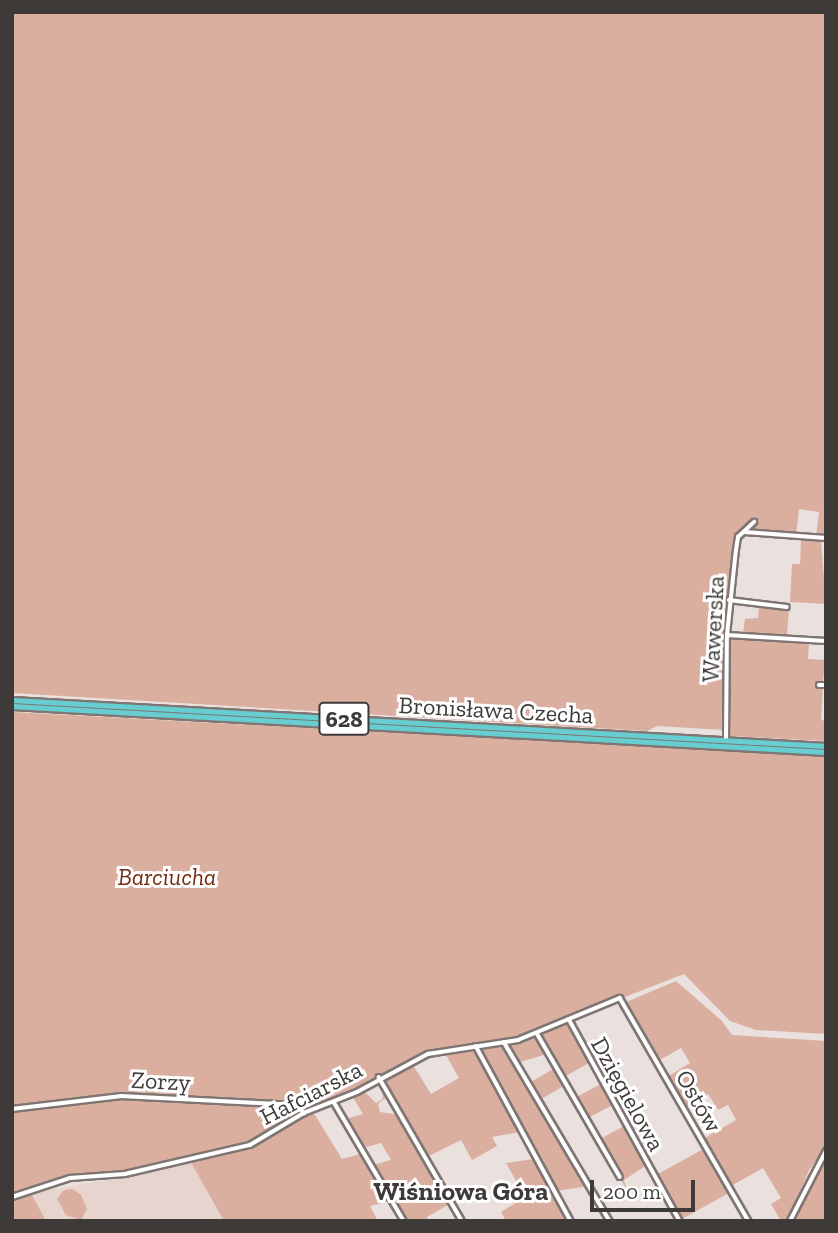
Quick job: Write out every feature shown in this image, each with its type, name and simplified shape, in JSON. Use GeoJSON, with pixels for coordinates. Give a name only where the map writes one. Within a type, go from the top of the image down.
{"type":"FeatureCollection","features":[{"type":"Feature","properties":{"kind":"main road","name":"Bronisława Czecha"},"geometry":{"type":"LineString","coordinates":[[12,700],[726,743]]}},
{"type":"Feature","properties":{"kind":"main road","name":"Bronisława Czecha"},"geometry":{"type":"LineString","coordinates":[[12,706],[726,743]]}},
{"type":"Feature","properties":{"kind":"main road","name":"628"},"geometry":{"type":"LineString","coordinates":[[726,743],[826,746]]}},
{"type":"Feature","properties":{"kind":"main road","name":"628"},"geometry":{"type":"LineString","coordinates":[[726,743],[826,752]]}},
{"type":"Feature","properties":{"kind":"street","name":"Wawerska"},"geometry":{"type":"LineString","coordinates":[[726,743],[729,600],[737,542],[754,522]]}},
{"type":"Feature","properties":{"kind":"street"},"geometry":{"type":"LineString","coordinates":[[743,533],[826,538]]}},
{"type":"Feature","properties":{"kind":"street"},"geometry":{"type":"LineString","coordinates":[[729,600],[787,607]]}},
{"type":"Feature","properties":{"kind":"street"},"geometry":{"type":"LineString","coordinates":[[727,635],[826,641]]}},
{"type":"Feature","properties":{"kind":"street"},"geometry":{"type":"LineString","coordinates":[[819,685],[826,685]]}},
{"type":"Feature","properties":{"kind":"street","name":"Hafciarska"},"geometry":{"type":"LineString","coordinates":[[12,1197],[70,1178],[125,1174],[250,1145],[304,1112],[334,1102],[428,1054],[504,1042],[537,1033],[621,998]]}},
{"type":"Feature","properties":{"kind":"street","name":"Ostów"},"geometry":{"type":"LineString","coordinates":[[621,998],[749,1221]]}},
{"type":"Feature","properties":{"kind":"street","name":"Dzięgielowa"},"geometry":{"type":"LineString","coordinates":[[569,1019],[680,1221]]}},
{"type":"Feature","properties":{"kind":"street"},"geometry":{"type":"LineString","coordinates":[[537,1033],[620,1177]]}},
{"type":"Feature","properties":{"kind":"street"},"geometry":{"type":"LineString","coordinates":[[504,1042],[610,1221]]}},
{"type":"Feature","properties":{"kind":"street"},"geometry":{"type":"LineString","coordinates":[[475,1046],[571,1221]]}},
{"type":"Feature","properties":{"kind":"street"},"geometry":{"type":"LineString","coordinates":[[379,1077],[462,1221]]}},
{"type":"Feature","properties":{"kind":"street","name":"Zorzy"},"geometry":{"type":"LineString","coordinates":[[12,1109],[121,1097],[296,1105],[304,1112]]}},
{"type":"Feature","properties":{"kind":"street"},"geometry":{"type":"LineString","coordinates":[[334,1102],[404,1221]]}},
{"type":"Feature","properties":{"kind":"street"},"geometry":{"type":"LineString","coordinates":[[790,1221],[811,1175],[826,1151]]}},
{"type":"Feature","properties":{"kind":"shaded area"},"geometry":{"type":"Polygon","coordinates":[[[189,1159],[225,1221],[46,1221],[31,1193],[121,1178],[189,1159]]]}},
{"type":"Feature","properties":{"kind":"green space"},"geometry":{"type":"Polygon","coordinates":[[[12,12],[826,12],[826,537],[816,537],[819,512],[799,509],[796,535],[751,530],[734,538],[727,599],[724,730],[657,726],[647,731],[12,693],[12,12]]]}},
{"type":"Feature","properties":{"kind":"green space"},"geometry":{"type":"Polygon","coordinates":[[[801,541],[821,541],[826,604],[790,602],[792,564],[800,564],[801,541]]]}},
{"type":"Feature","properties":{"kind":"green space"},"geometry":{"type":"Polygon","coordinates":[[[759,605],[789,609],[787,636],[743,633],[745,619],[758,618],[759,605]]]}},
{"type":"Feature","properties":{"kind":"green space"},"geometry":{"type":"Polygon","coordinates":[[[729,637],[809,642],[808,659],[825,660],[823,683],[817,686],[823,687],[821,720],[826,721],[826,741],[730,736],[729,637]]]}},
{"type":"Feature","properties":{"kind":"green space"},"geometry":{"type":"Polygon","coordinates":[[[12,702],[689,740],[12,704],[12,702]]]}},
{"type":"Feature","properties":{"kind":"green space","name":"Barciucha"},"geometry":{"type":"Polygon","coordinates":[[[12,712],[826,756],[826,1034],[756,1030],[730,1021],[684,974],[517,1039],[431,1052],[356,1092],[310,1106],[115,1095],[12,1107],[12,712]]]}},
{"type":"Feature","properties":{"kind":"green space"},"geometry":{"type":"Polygon","coordinates":[[[676,981],[722,1021],[732,1035],[826,1041],[826,1147],[809,1170],[788,1221],[781,1221],[771,1204],[781,1198],[763,1168],[731,1186],[703,1139],[736,1120],[728,1105],[718,1110],[708,1094],[685,1108],[667,1077],[690,1063],[681,1048],[658,1061],[624,1003],[676,981]]]}},
{"type":"Feature","properties":{"kind":"green space"},"geometry":{"type":"Polygon","coordinates":[[[566,1022],[589,1063],[563,1078],[540,1037],[566,1022]]]}},
{"type":"Feature","properties":{"kind":"green space"},"geometry":{"type":"Polygon","coordinates":[[[537,1035],[547,1054],[517,1063],[507,1044],[537,1035]]]}},
{"type":"Feature","properties":{"kind":"green space"},"geometry":{"type":"Polygon","coordinates":[[[504,1045],[589,1186],[556,1191],[478,1048],[504,1045]]]}},
{"type":"Feature","properties":{"kind":"green space"},"geometry":{"type":"Polygon","coordinates":[[[470,1050],[478,1055],[520,1132],[492,1137],[497,1146],[472,1160],[461,1140],[427,1157],[381,1077],[413,1065],[431,1094],[459,1078],[446,1055],[422,1060],[435,1054],[470,1050]]]}},
{"type":"Feature","properties":{"kind":"green space"},"geometry":{"type":"Polygon","coordinates":[[[555,1068],[565,1085],[541,1099],[531,1082],[555,1068]]]}},
{"type":"Feature","properties":{"kind":"green space"},"geometry":{"type":"Polygon","coordinates":[[[601,1084],[612,1105],[587,1119],[575,1098],[601,1084]]]}},
{"type":"Feature","properties":{"kind":"green space"},"geometry":{"type":"Polygon","coordinates":[[[382,1085],[388,1096],[378,1104],[380,1112],[400,1115],[451,1203],[427,1217],[429,1221],[407,1221],[373,1165],[391,1160],[381,1143],[363,1148],[346,1119],[363,1114],[352,1096],[363,1090],[376,1103],[383,1099],[382,1085]]]}},
{"type":"Feature","properties":{"kind":"green space"},"geometry":{"type":"Polygon","coordinates":[[[111,1099],[296,1107],[298,1114],[250,1143],[145,1168],[47,1182],[12,1194],[12,1111],[111,1099]]]}},
{"type":"Feature","properties":{"kind":"green space"},"geometry":{"type":"Polygon","coordinates":[[[309,1113],[315,1115],[342,1159],[361,1154],[390,1201],[370,1206],[378,1221],[224,1221],[189,1159],[253,1145],[309,1113]]]}},
{"type":"Feature","properties":{"kind":"green space"},"geometry":{"type":"Polygon","coordinates":[[[624,1126],[647,1165],[624,1180],[627,1191],[600,1139],[624,1126]]]}},
{"type":"Feature","properties":{"kind":"green space"},"geometry":{"type":"Polygon","coordinates":[[[705,1148],[730,1193],[682,1219],[658,1174],[705,1148]]]}},
{"type":"Feature","properties":{"kind":"green space"},"geometry":{"type":"Polygon","coordinates":[[[826,1155],[826,1221],[793,1221],[812,1174],[826,1155]]]}},
{"type":"Feature","properties":{"kind":"green space"},"geometry":{"type":"Polygon","coordinates":[[[534,1159],[569,1221],[506,1221],[501,1212],[525,1197],[506,1163],[534,1159]]]}},
{"type":"Feature","properties":{"kind":"green space"},"geometry":{"type":"Polygon","coordinates":[[[73,1189],[81,1195],[87,1209],[81,1220],[66,1215],[57,1199],[64,1190],[73,1189]]]}},
{"type":"Feature","properties":{"kind":"green space"},"geometry":{"type":"Polygon","coordinates":[[[31,1193],[46,1221],[12,1221],[12,1199],[31,1193]]]}},
{"type":"Feature","properties":{"kind":"district","name":"Wiśniowa Góra"},"geometry":{"type":"Point","coordinates":[461,1192]}}]}
